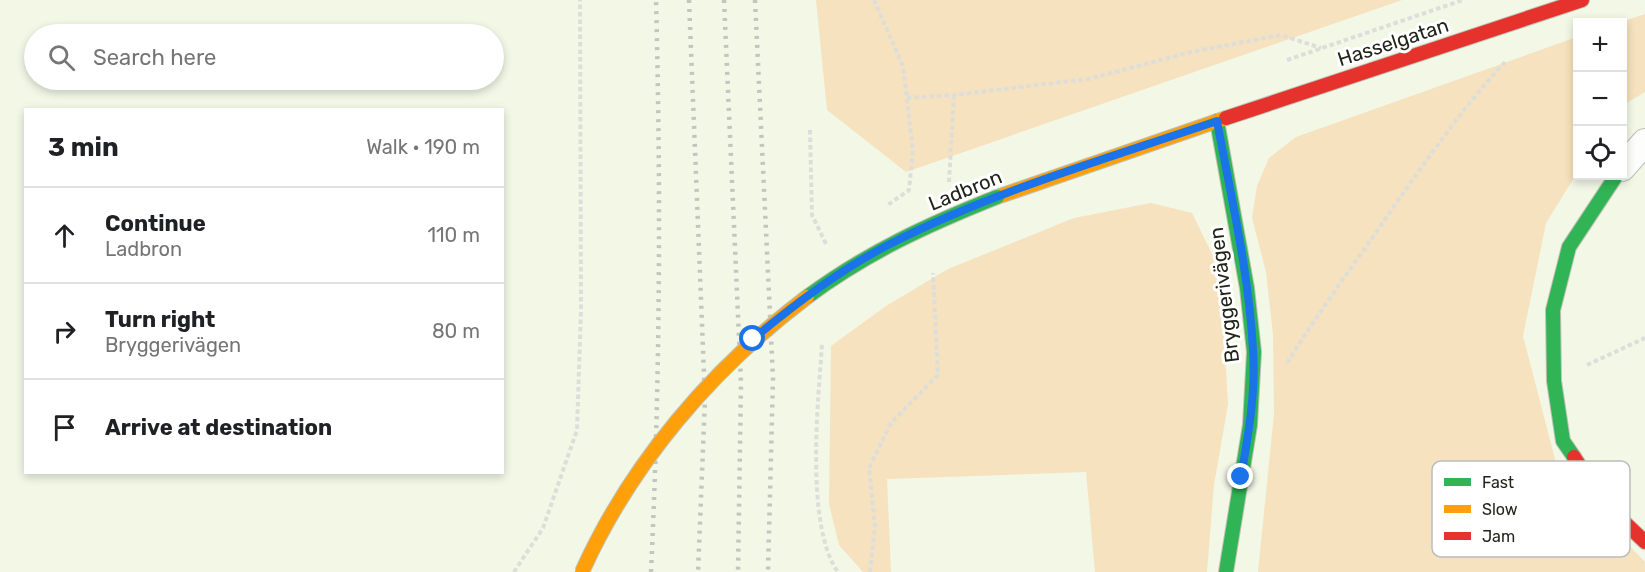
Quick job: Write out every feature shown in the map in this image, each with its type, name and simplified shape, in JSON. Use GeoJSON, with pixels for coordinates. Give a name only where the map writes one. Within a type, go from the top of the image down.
{"type":"FeatureCollection","features":[{"type":"Feature","properties":{"kind":"street","name":"Hasselgatan"},"geometry":{"type":"LineString","coordinates":[[1217,121],[1582,0]]}},
{"type":"Feature","properties":{"kind":"street","name":"Ladbron"},"geometry":{"type":"LineString","coordinates":[[582,572],[594,545],[664,436],[714,377],[753,339],[798,303],[890,244],[940,220],[1217,121]]}},
{"type":"Feature","properties":{"kind":"street","name":"Bryggerivägen"},"geometry":{"type":"LineString","coordinates":[[1217,121],[1247,288],[1254,352],[1250,425],[1226,572]]}},
{"type":"Feature","properties":{"kind":"street"},"geometry":{"type":"LineString","coordinates":[[1627,163],[1645,142]]}},
{"type":"Feature","properties":{"kind":"street"},"geometry":{"type":"LineString","coordinates":[[1576,461],[1563,441],[1554,381],[1553,310],[1569,247],[1613,180]]}},
{"type":"Feature","properties":{"kind":"street"},"geometry":{"type":"LineString","coordinates":[[1630,528],[1645,542]]}},
{"type":"Feature","properties":{"kind":"path"},"geometry":{"type":"LineString","coordinates":[[514,572],[543,528],[577,430],[581,310],[580,0]]}},
{"type":"Feature","properties":{"kind":"path"},"geometry":{"type":"LineString","coordinates":[[874,0],[903,66],[913,150],[909,190],[884,208]]}},
{"type":"Feature","properties":{"kind":"path"},"geometry":{"type":"LineString","coordinates":[[907,98],[954,95],[1088,79],[1191,52],[1281,35],[1322,49],[1462,0]]}},
{"type":"Feature","properties":{"kind":"path"},"geometry":{"type":"LineString","coordinates":[[1283,369],[1306,332],[1408,187],[1479,90],[1511,56]]}},
{"type":"Feature","properties":{"kind":"path"},"geometry":{"type":"LineString","coordinates":[[949,186],[954,95]]}},
{"type":"Feature","properties":{"kind":"path"},"geometry":{"type":"LineString","coordinates":[[810,130],[812,215],[830,252]]}},
{"type":"Feature","properties":{"kind":"path"},"geometry":{"type":"LineString","coordinates":[[870,572],[875,527],[869,468],[891,423],[938,375],[933,273]]}},
{"type":"Feature","properties":{"kind":"path"},"geometry":{"type":"LineString","coordinates":[[1554,381],[1645,338]]}},
{"type":"Feature","properties":{"kind":"path"},"geometry":{"type":"LineString","coordinates":[[822,345],[817,455],[819,521],[830,560],[838,572]]}},
{"type":"Feature","properties":{"kind":"shaded area"},"geometry":{"type":"Polygon","coordinates":[[[816,0],[1402,0],[906,172],[827,110],[816,0]]]}},
{"type":"Feature","properties":{"kind":"shaded area"},"geometry":{"type":"Polygon","coordinates":[[[1645,14],[1645,92],[1627,103],[1627,72],[1627,20],[1645,14]]]}},
{"type":"Feature","properties":{"kind":"shaded area"},"geometry":{"type":"Polygon","coordinates":[[[1573,38],[1573,179],[1546,223],[1523,336],[1555,461],[1432,461],[1432,557],[1630,557],[1630,546],[1645,562],[1645,572],[1258,572],[1274,413],[1273,335],[1266,272],[1252,218],[1257,186],[1269,158],[1296,137],[1573,38]]]}},
{"type":"Feature","properties":{"kind":"shaded area"},"geometry":{"type":"Polygon","coordinates":[[[1151,203],[1192,213],[1214,258],[1224,337],[1228,404],[1214,485],[1207,572],[1095,572],[1086,472],[887,479],[891,572],[863,572],[839,545],[829,504],[831,346],[886,306],[948,269],[1074,218],[1151,203]]]}},
{"type":"Feature","properties":{"kind":"railway"},"geometry":{"type":"LineString","coordinates":[[651,572],[659,286],[656,0]]}},
{"type":"Feature","properties":{"kind":"railway"},"geometry":{"type":"LineString","coordinates":[[689,0],[705,399],[698,572]]}},
{"type":"Feature","properties":{"kind":"railway"},"geometry":{"type":"LineString","coordinates":[[724,0],[741,383],[738,572]]}},
{"type":"Feature","properties":{"kind":"railway"},"geometry":{"type":"LineString","coordinates":[[755,0],[773,378],[768,572]]}},
{"type":"Feature","properties":{"kind":"traffic: fast"},"geometry":{"type":"LineString","coordinates":[[1217,121],[1247,288],[1254,352],[1250,425],[1226,572]]}},
{"type":"Feature","properties":{"kind":"traffic: fast"},"geometry":{"type":"LineString","coordinates":[[1574,457],[1563,441],[1554,381],[1553,310],[1569,247],[1613,180]]}},
{"type":"Feature","properties":{"kind":"traffic: fast"},"geometry":{"type":"LineString","coordinates":[[807,297],[875,253],[946,218],[997,197]]}},
{"type":"Feature","properties":{"kind":"traffic: slow"},"geometry":{"type":"LineString","coordinates":[[997,197],[1226,118]]}},
{"type":"Feature","properties":{"kind":"traffic: slow"},"geometry":{"type":"LineString","coordinates":[[582,572],[624,493],[677,421],[739,355],[807,297]]}},
{"type":"Feature","properties":{"kind":"traffic: jam"},"geometry":{"type":"LineString","coordinates":[[1226,118],[1582,0]]}},
{"type":"Feature","properties":{"kind":"traffic: jam"},"geometry":{"type":"LineString","coordinates":[[1574,457],[1577,461]]}},
{"type":"Feature","properties":{"kind":"traffic: jam"},"geometry":{"type":"LineString","coordinates":[[1630,528],[1645,542]]}},
{"type":"Feature","properties":{"kind":"route"},"geometry":{"type":"LineString","coordinates":[[753,339],[789,309],[831,280],[890,244],[940,220],[1217,121],[1247,288],[1254,352],[1250,425],[1241,477]]}}]}
